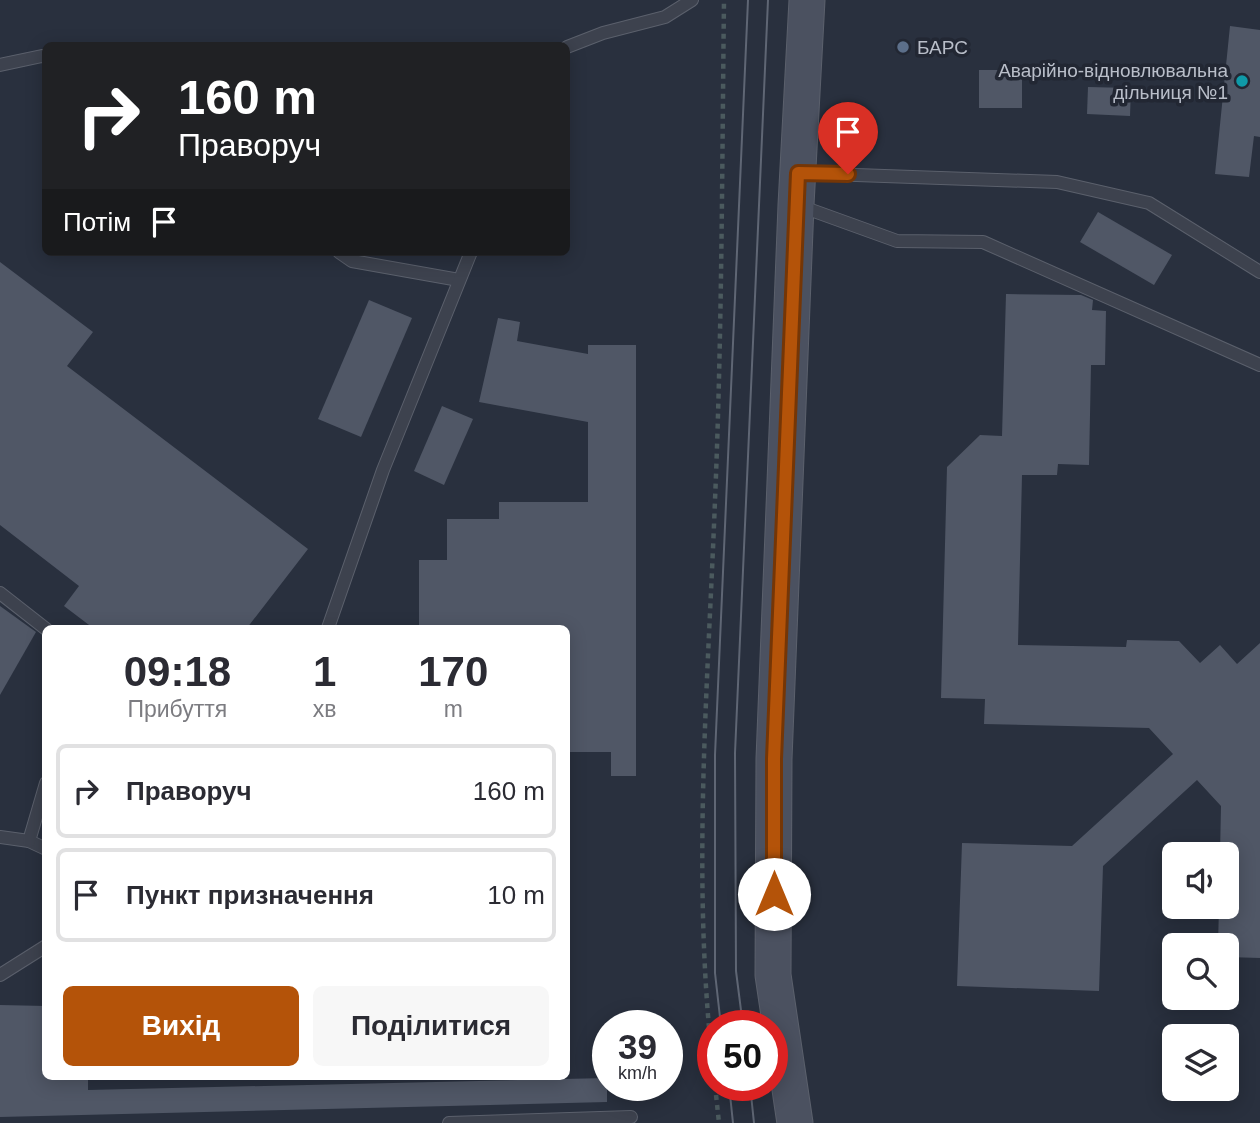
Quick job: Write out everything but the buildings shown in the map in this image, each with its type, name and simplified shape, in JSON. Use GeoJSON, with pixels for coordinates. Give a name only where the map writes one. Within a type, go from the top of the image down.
{"type":"FeatureCollection","features":[{"type":"Feature","properties":{"kind":"main road"},"geometry":{"type":"LineString","coordinates":[[795,1123],[773,975],[774,759],[807,0]]}},
{"type":"Feature","properties":{"kind":"lane"},"geometry":{"type":"LineString","coordinates":[[570,46],[603,33],[665,17],[692,0]]}},
{"type":"Feature","properties":{"kind":"lane"},"geometry":{"type":"LineString","coordinates":[[0,65],[42,56]]}},
{"type":"Feature","properties":{"kind":"lane"},"geometry":{"type":"LineString","coordinates":[[797,189],[1057,182],[1149,203],[1260,272]]}},
{"type":"Feature","properties":{"kind":"lane"},"geometry":{"type":"LineString","coordinates":[[797,189],[897,241],[983,242],[1260,365]]}},
{"type":"Feature","properties":{"kind":"lane"},"geometry":{"type":"LineString","coordinates":[[345,256],[352,261],[459,280]]}},
{"type":"Feature","properties":{"kind":"lane"},"geometry":{"type":"LineString","coordinates":[[329,625],[383,470],[469,256]]}},
{"type":"Feature","properties":{"kind":"lane"},"geometry":{"type":"LineString","coordinates":[[0,593],[42,626]]}},
{"type":"Feature","properties":{"kind":"lane"},"geometry":{"type":"LineString","coordinates":[[29,841],[42,797]]}},
{"type":"Feature","properties":{"kind":"lane"},"geometry":{"type":"LineString","coordinates":[[0,837],[29,841],[42,847]]}},
{"type":"Feature","properties":{"kind":"lane"},"geometry":{"type":"LineString","coordinates":[[0,975],[42,949]]}},
{"type":"Feature","properties":{"kind":"lane"},"geometry":{"type":"LineString","coordinates":[[449,1123],[631,1117]]}},
{"type":"Feature","properties":{"kind":"path"},"geometry":{"type":"LineString","coordinates":[[709,1010],[703,824],[719,413],[724,0]]}},
{"type":"Feature","properties":{"kind":"path"},"geometry":{"type":"LineString","coordinates":[[717,1101],[719,1123]]}},
{"type":"Feature","properties":{"kind":"tram line"},"geometry":{"type":"LineString","coordinates":[[719,1010],[715,973],[715,755],[748,0]]}},
{"type":"Feature","properties":{"kind":"tram line"},"geometry":{"type":"LineString","coordinates":[[741,1010],[736,971],[735,753],[768,0]]}},
{"type":"Feature","properties":{"kind":"tram line"},"geometry":{"type":"LineString","coordinates":[[731,1101],[733,1123]]}},
{"type":"Feature","properties":{"kind":"tram line"},"geometry":{"type":"LineString","coordinates":[[752,1101],[754,1123]]}},
{"type":"Feature","properties":{"kind":"place","name":"БАРС"},"geometry":{"type":"Point","coordinates":[903,47]}},
{"type":"Feature","properties":{"kind":"place","name":"Аварійно-відновлювальна дільниця №1"},"geometry":{"type":"Point","coordinates":[1242,81]}},
{"type":"Feature","properties":{"kind":"route"},"geometry":{"type":"LineString","coordinates":[[774,894],[774,759],[798,173],[848,174]]}}]}
